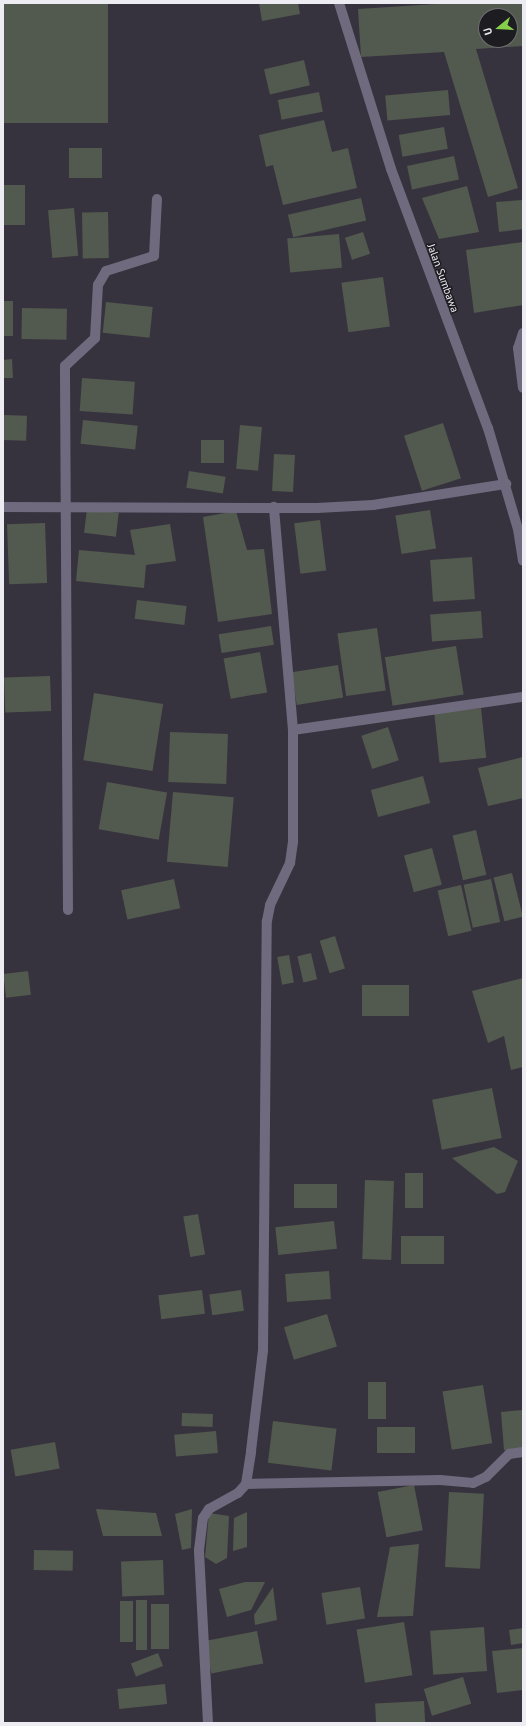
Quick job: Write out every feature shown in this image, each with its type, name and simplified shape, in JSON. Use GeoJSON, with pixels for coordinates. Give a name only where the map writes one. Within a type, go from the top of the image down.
{"type":"FeatureCollection","features":[{"type":"Feature","properties":{"kind":"street","name":"Jalan Sumbawa"},"geometry":{"type":"LineString","coordinates":[[339,3],[391,169],[506,484],[523,561]]}},
{"type":"Feature","properties":{"kind":"street"},"geometry":{"type":"LineString","coordinates":[[68,910],[64,506],[65,366],[95,338],[98,286],[106,271],[154,256],[157,199]]}},
{"type":"Feature","properties":{"kind":"street"},"geometry":{"type":"LineString","coordinates":[[523,333],[518,348],[523,388]]}},
{"type":"Feature","properties":{"kind":"street"},"geometry":{"type":"LineString","coordinates":[[3,506],[274,507],[373,505],[506,484]]}},
{"type":"Feature","properties":{"kind":"street"},"geometry":{"type":"LineString","coordinates":[[208,1723],[198,1590],[203,1518],[210,1509],[238,1493],[246,1484],[262,1351],[267,921],[270,905],[290,863],[293,842],[293,730],[274,507]]}},
{"type":"Feature","properties":{"kind":"street"},"geometry":{"type":"LineString","coordinates":[[293,730],[523,697]]}},
{"type":"Feature","properties":{"kind":"street"},"geometry":{"type":"LineString","coordinates":[[246,1484],[440,1480],[474,1483],[486,1477],[509,1454],[523,1452]]}},
{"type":"Feature","properties":{"kind":"building"},"geometry":{"type":"Polygon","coordinates":[[[3,3],[108,3],[108,123],[3,123],[3,3]]]}},
{"type":"Feature","properties":{"kind":"building"},"geometry":{"type":"Polygon","coordinates":[[[259,3],[298,3],[300,14],[262,21],[259,3]]]}},
{"type":"Feature","properties":{"kind":"building"},"geometry":{"type":"Polygon","coordinates":[[[452,3],[523,3],[523,46],[518,46],[518,8],[478,8],[478,48],[492,48],[476,49],[518,188],[488,197],[444,52],[361,57],[358,9],[452,3]]]}},
{"type":"Feature","properties":{"kind":"building"},"geometry":{"type":"Polygon","coordinates":[[[304,60],[310,85],[270,95],[264,69],[304,60]]]}},
{"type":"Feature","properties":{"kind":"building"},"geometry":{"type":"Polygon","coordinates":[[[448,90],[450,115],[387,120],[385,95],[448,90]]]}},
{"type":"Feature","properties":{"kind":"building"},"geometry":{"type":"Polygon","coordinates":[[[319,92],[323,112],[282,120],[278,100],[319,92]]]}},
{"type":"Feature","properties":{"kind":"building"},"geometry":{"type":"Polygon","coordinates":[[[324,120],[332,152],[348,148],[357,188],[283,205],[273,165],[266,167],[259,135],[324,120]]]}},
{"type":"Feature","properties":{"kind":"building"},"geometry":{"type":"Polygon","coordinates":[[[444,127],[448,149],[403,157],[399,135],[444,127]]]}},
{"type":"Feature","properties":{"kind":"building"},"geometry":{"type":"Polygon","coordinates":[[[69,148],[102,148],[102,178],[69,178],[69,148]]]}},
{"type":"Feature","properties":{"kind":"building"},"geometry":{"type":"Polygon","coordinates":[[[454,156],[459,179],[412,189],[407,166],[454,156]]]}},
{"type":"Feature","properties":{"kind":"building"},"geometry":{"type":"Polygon","coordinates":[[[3,185],[25,185],[25,225],[3,225],[3,185]]]}},
{"type":"Feature","properties":{"kind":"building"},"geometry":{"type":"Polygon","coordinates":[[[467,186],[479,232],[439,239],[422,198],[467,186]]]}},
{"type":"Feature","properties":{"kind":"building"},"geometry":{"type":"Polygon","coordinates":[[[361,198],[366,220],[293,237],[288,215],[361,198]]]}},
{"type":"Feature","properties":{"kind":"building"},"geometry":{"type":"Polygon","coordinates":[[[523,200],[523,229],[499,232],[496,202],[523,200]]]}},
{"type":"Feature","properties":{"kind":"building"},"geometry":{"type":"Polygon","coordinates":[[[74,208],[78,256],[52,258],[48,210],[74,208]]]}},
{"type":"Feature","properties":{"kind":"building"},"geometry":{"type":"Polygon","coordinates":[[[82,212],[108,212],[109,258],[83,258],[82,212]]]}},
{"type":"Feature","properties":{"kind":"building"},"geometry":{"type":"Polygon","coordinates":[[[363,232],[370,254],[352,260],[345,238],[363,232]]]}},
{"type":"Feature","properties":{"kind":"building"},"geometry":{"type":"Polygon","coordinates":[[[339,234],[342,268],[290,272],[287,239],[339,234]]]}},
{"type":"Feature","properties":{"kind":"building"},"geometry":{"type":"Polygon","coordinates":[[[523,242],[523,305],[474,313],[466,250],[523,242]]]}},
{"type":"Feature","properties":{"kind":"building"},"geometry":{"type":"Polygon","coordinates":[[[383,277],[390,327],[348,332],[341,283],[383,277]]]}},
{"type":"Feature","properties":{"kind":"building"},"geometry":{"type":"Polygon","coordinates":[[[3,301],[13,301],[13,336],[3,336],[3,301]]]}},
{"type":"Feature","properties":{"kind":"building"},"geometry":{"type":"Polygon","coordinates":[[[106,302],[153,307],[150,338],[103,333],[106,302]]]}},
{"type":"Feature","properties":{"kind":"building"},"geometry":{"type":"Polygon","coordinates":[[[22,308],[67,309],[66,340],[21,339],[22,308]]]}},
{"type":"Feature","properties":{"kind":"building"},"geometry":{"type":"Polygon","coordinates":[[[12,359],[13,378],[3,378],[3,360],[12,359]]]}},
{"type":"Feature","properties":{"kind":"building"},"geometry":{"type":"Polygon","coordinates":[[[82,378],[135,382],[133,415],[80,411],[82,378]]]}},
{"type":"Feature","properties":{"kind":"building"},"geometry":{"type":"Polygon","coordinates":[[[3,415],[27,416],[26,441],[3,440],[3,415]]]}},
{"type":"Feature","properties":{"kind":"building"},"geometry":{"type":"Polygon","coordinates":[[[83,420],[138,426],[135,450],[80,444],[83,420]]]}},
{"type":"Feature","properties":{"kind":"building"},"geometry":{"type":"Polygon","coordinates":[[[443,423],[461,478],[422,491],[404,436],[443,423]]]}},
{"type":"Feature","properties":{"kind":"building"},"geometry":{"type":"Polygon","coordinates":[[[240,425],[262,427],[258,471],[236,469],[240,425]]]}},
{"type":"Feature","properties":{"kind":"building"},"geometry":{"type":"Polygon","coordinates":[[[201,440],[224,440],[224,463],[201,463],[201,440]]]}},
{"type":"Feature","properties":{"kind":"building"},"geometry":{"type":"Polygon","coordinates":[[[274,454],[295,455],[293,492],[272,491],[274,454]]]}},
{"type":"Feature","properties":{"kind":"building"},"geometry":{"type":"Polygon","coordinates":[[[189,471],[226,477],[223,494],[186,488],[189,471]]]}},
{"type":"Feature","properties":{"kind":"building"},"geometry":{"type":"Polygon","coordinates":[[[87,509],[119,513],[116,537],[84,533],[87,509]]]}},
{"type":"Feature","properties":{"kind":"building"},"geometry":{"type":"Polygon","coordinates":[[[430,510],[436,549],[402,554],[395,515],[430,510]]]}},
{"type":"Feature","properties":{"kind":"building"},"geometry":{"type":"Polygon","coordinates":[[[236,511],[247,550],[264,549],[272,614],[218,622],[203,517],[236,511]]]}},
{"type":"Feature","properties":{"kind":"building"},"geometry":{"type":"Polygon","coordinates":[[[320,520],[326,571],[300,574],[294,523],[320,520]]]}},
{"type":"Feature","properties":{"kind":"building"},"geometry":{"type":"Polygon","coordinates":[[[45,523],[47,583],[9,584],[7,524],[45,523]]]}},
{"type":"Feature","properties":{"kind":"building"},"geometry":{"type":"Polygon","coordinates":[[[170,524],[176,561],[146,565],[144,588],[76,581],[79,550],[135,555],[130,530],[170,524]]]}},
{"type":"Feature","properties":{"kind":"building"},"geometry":{"type":"Polygon","coordinates":[[[472,557],[475,599],[433,602],[430,560],[472,557]]]}},
{"type":"Feature","properties":{"kind":"building"},"geometry":{"type":"Polygon","coordinates":[[[137,600],[187,606],[184,625],[135,619],[137,600]]]}},
{"type":"Feature","properties":{"kind":"building"},"geometry":{"type":"Polygon","coordinates":[[[481,611],[483,638],[432,641],[430,615],[481,611]]]}},
{"type":"Feature","properties":{"kind":"building"},"geometry":{"type":"Polygon","coordinates":[[[271,626],[274,645],[222,653],[219,634],[271,626]]]}},
{"type":"Feature","properties":{"kind":"building"},"geometry":{"type":"Polygon","coordinates":[[[377,628],[386,690],[346,696],[337,634],[377,628]]]}},
{"type":"Feature","properties":{"kind":"building"},"geometry":{"type":"Polygon","coordinates":[[[456,646],[464,694],[393,706],[385,657],[456,646]]]}},
{"type":"Feature","properties":{"kind":"building"},"geometry":{"type":"Polygon","coordinates":[[[260,652],[267,692],[231,699],[224,658],[260,652]]]}},
{"type":"Feature","properties":{"kind":"building"},"geometry":{"type":"Polygon","coordinates":[[[338,665],[343,698],[297,705],[292,672],[338,665]]]}},
{"type":"Feature","properties":{"kind":"building"},"geometry":{"type":"Polygon","coordinates":[[[50,676],[51,711],[5,713],[4,678],[50,676]]]}},
{"type":"Feature","properties":{"kind":"building"},"geometry":{"type":"Polygon","coordinates":[[[94,693],[163,704],[153,771],[83,760],[94,693]]]}},
{"type":"Feature","properties":{"kind":"building"},"geometry":{"type":"Polygon","coordinates":[[[481,708],[486,758],[439,763],[434,713],[481,708]]]}},
{"type":"Feature","properties":{"kind":"building"},"geometry":{"type":"Polygon","coordinates":[[[388,727],[399,760],[372,769],[361,736],[388,727]]]}},
{"type":"Feature","properties":{"kind":"building"},"geometry":{"type":"Polygon","coordinates":[[[170,732],[228,734],[226,784],[168,782],[170,732]]]}},
{"type":"Feature","properties":{"kind":"building"},"geometry":{"type":"Polygon","coordinates":[[[523,757],[523,798],[488,806],[478,768],[523,757]]]}},
{"type":"Feature","properties":{"kind":"building"},"geometry":{"type":"Polygon","coordinates":[[[423,776],[430,803],[378,817],[371,790],[423,776]]]}},
{"type":"Feature","properties":{"kind":"building"},"geometry":{"type":"Polygon","coordinates":[[[107,782],[167,793],[159,840],[99,829],[107,782]]]}},
{"type":"Feature","properties":{"kind":"building"},"geometry":{"type":"Polygon","coordinates":[[[173,792],[234,797],[228,867],[167,862],[173,792]]]}},
{"type":"Feature","properties":{"kind":"building"},"geometry":{"type":"Polygon","coordinates":[[[476,830],[486,875],[463,880],[453,835],[476,830]]]}},
{"type":"Feature","properties":{"kind":"building"},"geometry":{"type":"Polygon","coordinates":[[[432,848],[442,885],[414,892],[404,856],[432,848]]]}},
{"type":"Feature","properties":{"kind":"building"},"geometry":{"type":"Polygon","coordinates":[[[512,873],[523,917],[504,921],[494,878],[512,873]]]}},
{"type":"Feature","properties":{"kind":"building"},"geometry":{"type":"Polygon","coordinates":[[[174,879],[180,908],[127,920],[121,890],[174,879]]]}},
{"type":"Feature","properties":{"kind":"building"},"geometry":{"type":"Polygon","coordinates":[[[491,879],[500,922],[473,928],[464,885],[491,879]]]}},
{"type":"Feature","properties":{"kind":"building"},"geometry":{"type":"Polygon","coordinates":[[[461,885],[472,931],[448,936],[438,890],[461,885]]]}},
{"type":"Feature","properties":{"kind":"building"},"geometry":{"type":"Polygon","coordinates":[[[335,936],[345,969],[330,973],[320,941],[335,936]]]}},
{"type":"Feature","properties":{"kind":"building"},"geometry":{"type":"Polygon","coordinates":[[[311,953],[317,979],[303,982],[297,956],[311,953]]]}},
{"type":"Feature","properties":{"kind":"building"},"geometry":{"type":"Polygon","coordinates":[[[289,955],[294,983],[282,985],[277,957],[289,955]]]}},
{"type":"Feature","properties":{"kind":"building"},"geometry":{"type":"Polygon","coordinates":[[[28,971],[31,995],[6,998],[3,974],[28,971]]]}},
{"type":"Feature","properties":{"kind":"building"},"geometry":{"type":"Polygon","coordinates":[[[523,978],[523,1067],[511,1070],[504,1036],[488,1043],[472,991],[523,978]]]}},
{"type":"Feature","properties":{"kind":"building"},"geometry":{"type":"Polygon","coordinates":[[[362,985],[409,985],[409,1016],[362,1016],[362,985]]]}},
{"type":"Feature","properties":{"kind":"building"},"geometry":{"type":"Polygon","coordinates":[[[492,1088],[502,1138],[442,1150],[432,1100],[492,1088]]]}},
{"type":"Feature","properties":{"kind":"building"},"geometry":{"type":"Polygon","coordinates":[[[494,1147],[518,1161],[505,1192],[497,1194],[452,1158],[494,1147]]]}},
{"type":"Feature","properties":{"kind":"building"},"geometry":{"type":"Polygon","coordinates":[[[405,1173],[423,1173],[423,1208],[405,1208],[405,1173]]]}},
{"type":"Feature","properties":{"kind":"building"},"geometry":{"type":"Polygon","coordinates":[[[365,1180],[394,1181],[391,1260],[362,1259],[365,1180]]]}},
{"type":"Feature","properties":{"kind":"building"},"geometry":{"type":"Polygon","coordinates":[[[294,1184],[337,1184],[337,1208],[294,1208],[294,1184]]]}},
{"type":"Feature","properties":{"kind":"building"},"geometry":{"type":"Polygon","coordinates":[[[198,1214],[205,1254],[190,1257],[183,1217],[198,1214]]]}},
{"type":"Feature","properties":{"kind":"building"},"geometry":{"type":"Polygon","coordinates":[[[334,1221],[337,1249],[278,1255],[275,1227],[334,1221]]]}},
{"type":"Feature","properties":{"kind":"building"},"geometry":{"type":"Polygon","coordinates":[[[401,1236],[444,1236],[444,1264],[401,1264],[401,1236]]]}},
{"type":"Feature","properties":{"kind":"building"},"geometry":{"type":"Polygon","coordinates":[[[329,1271],[331,1299],[287,1302],[285,1274],[329,1271]]]}},
{"type":"Feature","properties":{"kind":"building"},"geometry":{"type":"Polygon","coordinates":[[[202,1290],[205,1314],[161,1319],[158,1295],[202,1290]]]}},
{"type":"Feature","properties":{"kind":"building"},"geometry":{"type":"Polygon","coordinates":[[[241,1290],[244,1311],[212,1315],[209,1294],[241,1290]]]}},
{"type":"Feature","properties":{"kind":"building"},"geometry":{"type":"Polygon","coordinates":[[[327,1314],[337,1347],[294,1360],[284,1327],[327,1314]]]}},
{"type":"Feature","properties":{"kind":"building"},"geometry":{"type":"Polygon","coordinates":[[[368,1382],[386,1382],[386,1419],[368,1419],[368,1382]]]}},
{"type":"Feature","properties":{"kind":"building"},"geometry":{"type":"Polygon","coordinates":[[[483,1385],[492,1443],[452,1450],[443,1391],[483,1385]]]}},
{"type":"Feature","properties":{"kind":"building"},"geometry":{"type":"Polygon","coordinates":[[[523,1410],[523,1449],[504,1450],[501,1412],[523,1410]]]}},
{"type":"Feature","properties":{"kind":"building"},"geometry":{"type":"Polygon","coordinates":[[[182,1413],[213,1414],[213,1427],[182,1426],[182,1413]]]}},
{"type":"Feature","properties":{"kind":"building"},"geometry":{"type":"Polygon","coordinates":[[[273,1421],[337,1429],[331,1470],[268,1463],[273,1421]]]}},
{"type":"Feature","properties":{"kind":"building"},"geometry":{"type":"Polygon","coordinates":[[[377,1427],[415,1427],[415,1453],[377,1453],[377,1427]]]}},
{"type":"Feature","properties":{"kind":"building"},"geometry":{"type":"Polygon","coordinates":[[[216,1431],[218,1453],[176,1457],[174,1435],[216,1431]]]}},
{"type":"Feature","properties":{"kind":"building"},"geometry":{"type":"Polygon","coordinates":[[[55,1442],[60,1469],[15,1476],[11,1450],[55,1442]]]}},
{"type":"Feature","properties":{"kind":"building"},"geometry":{"type":"Polygon","coordinates":[[[414,1485],[423,1530],[386,1537],[378,1492],[414,1485]]]}},
{"type":"Feature","properties":{"kind":"building"},"geometry":{"type":"Polygon","coordinates":[[[449,1492],[484,1494],[480,1569],[445,1567],[449,1492]]]}},
{"type":"Feature","properties":{"kind":"building"},"geometry":{"type":"Polygon","coordinates":[[[96,1509],[156,1513],[162,1536],[103,1536],[96,1509]]]}},
{"type":"Feature","properties":{"kind":"building"},"geometry":{"type":"Polygon","coordinates":[[[192,1509],[191,1548],[182,1550],[175,1514],[192,1509]]]}},
{"type":"Feature","properties":{"kind":"building"},"geometry":{"type":"Polygon","coordinates":[[[247,1512],[247,1547],[233,1551],[234,1518],[247,1512]]]}},
{"type":"Feature","properties":{"kind":"building"},"geometry":{"type":"Polygon","coordinates":[[[209,1513],[229,1516],[227,1558],[216,1564],[205,1557],[209,1513]]]}},
{"type":"Feature","properties":{"kind":"building"},"geometry":{"type":"Polygon","coordinates":[[[419,1544],[413,1616],[377,1617],[390,1547],[419,1544]]]}},
{"type":"Feature","properties":{"kind":"building"},"geometry":{"type":"Polygon","coordinates":[[[34,1550],[73,1551],[73,1571],[34,1570],[34,1550]]]}},
{"type":"Feature","properties":{"kind":"building"},"geometry":{"type":"Polygon","coordinates":[[[163,1560],[164,1595],[122,1596],[121,1561],[163,1560]]]}},
{"type":"Feature","properties":{"kind":"building"},"geometry":{"type":"Polygon","coordinates":[[[245,1582],[265,1582],[251,1610],[227,1617],[219,1589],[245,1582]]]}},
{"type":"Feature","properties":{"kind":"building"},"geometry":{"type":"Polygon","coordinates":[[[273,1587],[277,1620],[255,1625],[254,1615],[273,1587]]]}},
{"type":"Feature","properties":{"kind":"building"},"geometry":{"type":"Polygon","coordinates":[[[360,1587],[365,1619],[326,1625],[321,1593],[360,1587]]]}},
{"type":"Feature","properties":{"kind":"building"},"geometry":{"type":"Polygon","coordinates":[[[136,1600],[147,1600],[147,1650],[136,1650],[136,1600]]]}},
{"type":"Feature","properties":{"kind":"building"},"geometry":{"type":"Polygon","coordinates":[[[120,1601],[133,1601],[133,1642],[120,1642],[120,1601]]]}},
{"type":"Feature","properties":{"kind":"building"},"geometry":{"type":"Polygon","coordinates":[[[151,1604],[169,1604],[169,1649],[151,1649],[151,1604]]]}},
{"type":"Feature","properties":{"kind":"building"},"geometry":{"type":"Polygon","coordinates":[[[404,1622],[412,1675],[365,1683],[357,1630],[404,1622]]]}},
{"type":"Feature","properties":{"kind":"building"},"geometry":{"type":"Polygon","coordinates":[[[484,1627],[487,1671],[433,1675],[430,1631],[484,1627]]]}},
{"type":"Feature","properties":{"kind":"building"},"geometry":{"type":"Polygon","coordinates":[[[523,1628],[523,1643],[511,1645],[509,1630],[523,1628]]]}},
{"type":"Feature","properties":{"kind":"building"},"geometry":{"type":"Polygon","coordinates":[[[257,1631],[263,1663],[211,1674],[205,1641],[257,1631]]]}},
{"type":"Feature","properties":{"kind":"building"},"geometry":{"type":"Polygon","coordinates":[[[523,1648],[523,1690],[497,1693],[492,1651],[523,1648]]]}},
{"type":"Feature","properties":{"kind":"building"},"geometry":{"type":"Polygon","coordinates":[[[158,1653],[163,1666],[136,1676],[131,1663],[158,1653]]]}},
{"type":"Feature","properties":{"kind":"building"},"geometry":{"type":"Polygon","coordinates":[[[463,1677],[471,1704],[432,1716],[424,1689],[463,1677]]]}},
{"type":"Feature","properties":{"kind":"building"},"geometry":{"type":"Polygon","coordinates":[[[165,1684],[167,1704],[119,1709],[117,1689],[165,1684]]]}},
{"type":"Feature","properties":{"kind":"building"},"geometry":{"type":"Polygon","coordinates":[[[424,1701],[425,1723],[376,1723],[375,1704],[424,1701]]]}}]}
